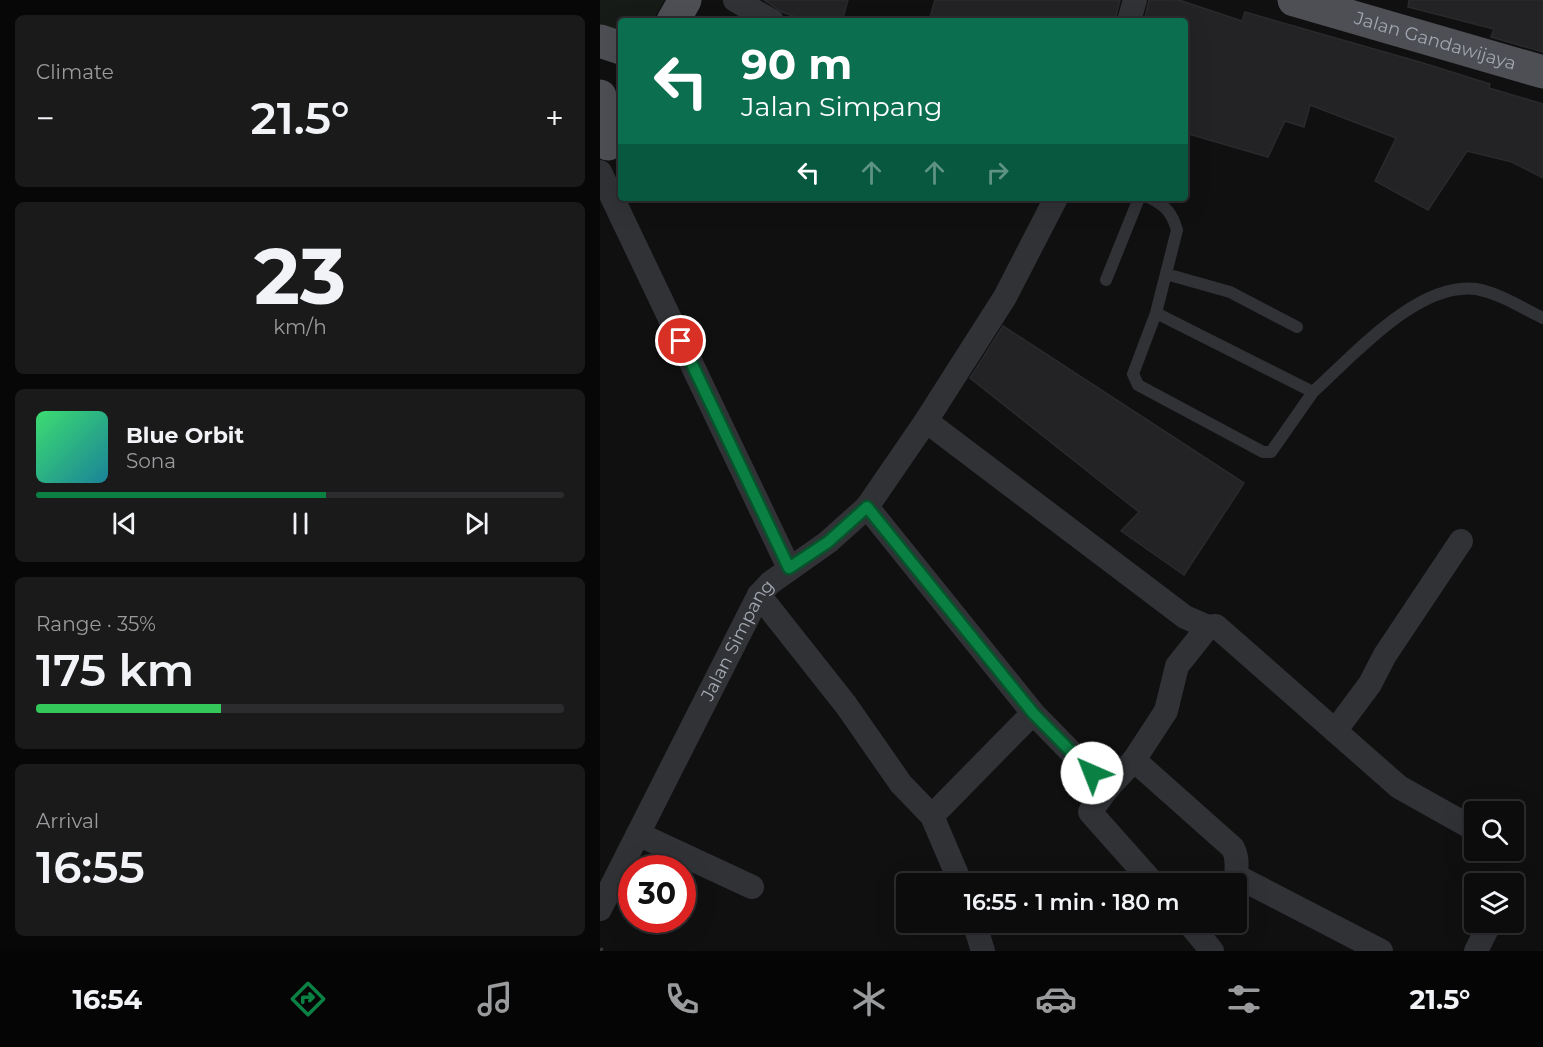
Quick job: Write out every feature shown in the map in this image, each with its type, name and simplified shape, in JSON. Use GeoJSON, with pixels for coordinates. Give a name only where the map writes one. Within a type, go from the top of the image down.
{"type":"FeatureCollection","features":[{"type":"Feature","properties":{"kind":"main road"},"geometry":{"type":"LineString","coordinates":[[675,18],[685,0]]}},
{"type":"Feature","properties":{"kind":"main road","name":"Jalan Gandawijaya"},"geometry":{"type":"LineString","coordinates":[[1294,0],[1543,72]]}},
{"type":"Feature","properties":{"kind":"main road"},"geometry":{"type":"LineString","coordinates":[[600,41],[618,47]]}},
{"type":"Feature","properties":{"kind":"main road"},"geometry":{"type":"LineString","coordinates":[[600,96],[607,148]]}},
{"type":"Feature","properties":{"kind":"street"},"geometry":{"type":"LineString","coordinates":[[735,0],[767,18]]}},
{"type":"Feature","properties":{"kind":"street"},"geometry":{"type":"LineString","coordinates":[[1130,18],[1135,0]]}},
{"type":"Feature","properties":{"kind":"street"},"geometry":{"type":"LineString","coordinates":[[607,148],[618,173]]}},
{"type":"Feature","properties":{"kind":"street"},"geometry":{"type":"LineString","coordinates":[[630,201],[789,568]]}},
{"type":"Feature","properties":{"kind":"street","name":"Jalan Simpang"},"geometry":{"type":"LineString","coordinates":[[600,909],[759,595],[789,568],[822,547],[867,507],[926,421],[1005,297],[1054,201]]}},
{"type":"Feature","properties":{"kind":"street"},"geometry":{"type":"LineString","coordinates":[[926,421],[1185,617],[1208,627],[1216,626],[1399,787],[1464,824]]}},
{"type":"Feature","properties":{"kind":"street"},"geometry":{"type":"LineString","coordinates":[[867,507],[1033,713],[1107,789]]}},
{"type":"Feature","properties":{"kind":"street"},"geometry":{"type":"LineString","coordinates":[[1335,731],[1370,684],[1384,655],[1461,540]]}},
{"type":"Feature","properties":{"kind":"street"},"geometry":{"type":"LineString","coordinates":[[759,595],[846,705],[901,784],[932,816],[956,873]]}},
{"type":"Feature","properties":{"kind":"street"},"geometry":{"type":"LineString","coordinates":[[1144,873],[1090,812],[1107,789],[1134,760],[1166,711],[1178,666],[1208,627]]}},
{"type":"Feature","properties":{"kind":"street"},"geometry":{"type":"LineString","coordinates":[[932,816],[1033,713]]}},
{"type":"Feature","properties":{"kind":"street"},"geometry":{"type":"LineString","coordinates":[[1134,760],[1233,848],[1238,857],[1236,872],[1238,877],[1381,951]]}},
{"type":"Feature","properties":{"kind":"street"},"geometry":{"type":"LineString","coordinates":[[638,834],[752,887]]}},
{"type":"Feature","properties":{"kind":"street"},"geometry":{"type":"LineString","coordinates":[[977,933],[983,951]]}},
{"type":"Feature","properties":{"kind":"street"},"geometry":{"type":"LineString","coordinates":[[1197,933],[1212,951]]}},
{"type":"Feature","properties":{"kind":"street"},"geometry":{"type":"LineString","coordinates":[[1476,951],[1485,933]]}},
{"type":"Feature","properties":{"kind":"lane"},"geometry":{"type":"LineString","coordinates":[[1106,280],[1139,201]]}},
{"type":"Feature","properties":{"kind":"lane"},"geometry":{"type":"LineString","coordinates":[[1156,201],[1165,206],[1174,218],[1178,230],[1155,313],[1133,374],[1138,385],[1263,452],[1271,452],[1313,392],[1398,316],[1435,296],[1475,289],[1490,293],[1543,318]]}},
{"type":"Feature","properties":{"kind":"lane"},"geometry":{"type":"LineString","coordinates":[[1166,274],[1230,292],[1297,327]]}},
{"type":"Feature","properties":{"kind":"lane"},"geometry":{"type":"LineString","coordinates":[[1155,313],[1313,392]]}},
{"type":"Feature","properties":{"kind":"path"},"geometry":{"type":"LineString","coordinates":[[600,949],[604,951]]}},
{"type":"Feature","properties":{"kind":"shaded area"},"geometry":{"type":"Polygon","coordinates":[[[600,0],[665,0],[654,18],[618,18],[618,67],[600,42],[600,0]]]}},
{"type":"Feature","properties":{"kind":"building"},"geometry":{"type":"Polygon","coordinates":[[[764,0],[848,0],[843,18],[799,18],[782,12],[764,0]]]}},
{"type":"Feature","properties":{"kind":"building"},"geometry":{"type":"Polygon","coordinates":[[[935,0],[1120,0],[1116,18],[930,18],[935,0]]]}},
{"type":"Feature","properties":{"kind":"building"},"geometry":{"type":"Polygon","coordinates":[[[1149,0],[1179,0],[1242,21],[1245,12],[1423,63],[1490,84],[1489,88],[1543,104],[1543,178],[1512,162],[1467,151],[1428,210],[1375,181],[1396,138],[1310,105],[1304,127],[1285,121],[1268,157],[1188,134],[1188,18],[1145,18],[1149,0]]]}},
{"type":"Feature","properties":{"kind":"building"},"geometry":{"type":"Polygon","coordinates":[[[1409,0],[1543,0],[1543,52],[1491,37],[1494,29],[1408,7],[1409,0]]]}},
{"type":"Feature","properties":{"kind":"building"},"geometry":{"type":"Polygon","coordinates":[[[1003,326],[1244,483],[1184,575],[1121,531],[1139,512],[970,378],[1003,326]]]}},
{"type":"Feature","properties":{"kind":"route"},"geometry":{"type":"LineString","coordinates":[[681,341],[789,568],[828,542],[867,507],[1033,713],[1092,773]]}}]}
